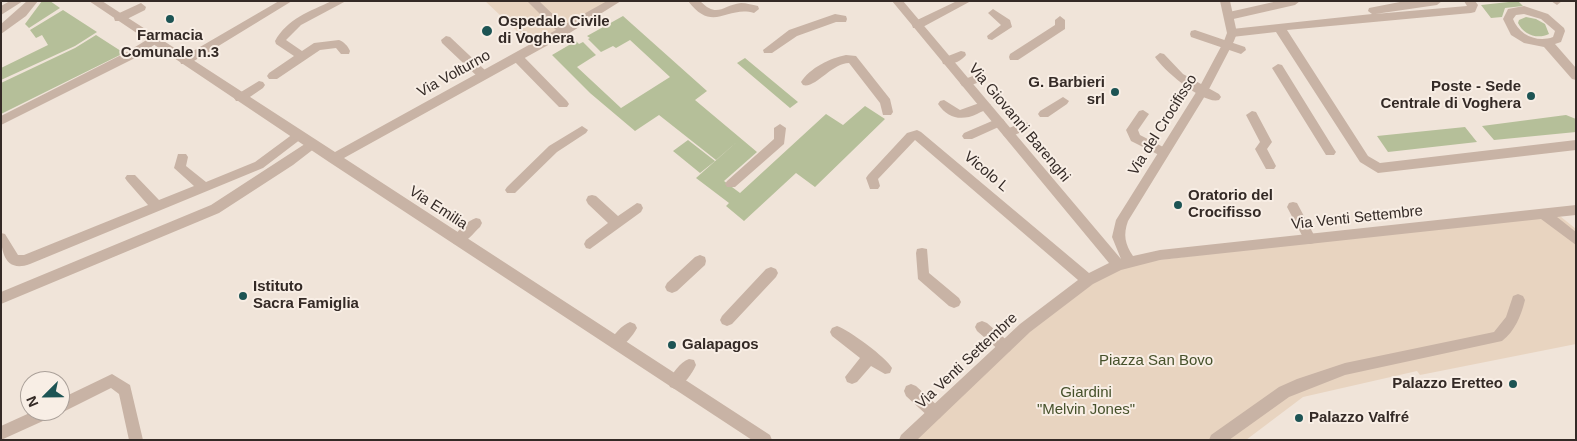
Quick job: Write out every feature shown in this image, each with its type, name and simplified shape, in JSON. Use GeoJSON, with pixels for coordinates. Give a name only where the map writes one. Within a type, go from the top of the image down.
{"type":"FeatureCollection","features":[{"type":"Feature","properties":{"kind":"street"},"geometry":{"type":"LineString","coordinates":[[1,10],[18,1]]}},
{"type":"Feature","properties":{"kind":"street"},"geometry":{"type":"LineString","coordinates":[[1,30],[22,13],[33,1]]}},
{"type":"Feature","properties":{"kind":"street","name":"Via Emilia"},"geometry":{"type":"LineString","coordinates":[[94,1],[310,145],[765,440]]}},
{"type":"Feature","properties":{"kind":"street"},"geometry":{"type":"LineString","coordinates":[[185,62],[287,1]]}},
{"type":"Feature","properties":{"kind":"street"},"geometry":{"type":"LineString","coordinates":[[303,57],[280,41],[282,34],[291,25],[341,1]]}},
{"type":"Feature","properties":{"kind":"street"},"geometry":{"type":"LineString","coordinates":[[532,1],[564,31]]}},
{"type":"Feature","properties":{"kind":"street","name":"Via Volturno"},"geometry":{"type":"LineString","coordinates":[[333,159],[616,1]]}},
{"type":"Feature","properties":{"kind":"street"},"geometry":{"type":"LineString","coordinates":[[693,1],[708,13],[717,14],[739,1],[746,2],[754,9]]}},
{"type":"Feature","properties":{"kind":"street","name":"Via Giovanni Barenghi"},"geometry":{"type":"LineString","coordinates":[[897,1],[1008,133],[1123,263]]}},
{"type":"Feature","properties":{"kind":"street"},"geometry":{"type":"LineString","coordinates":[[917,25],[966,1]]}},
{"type":"Feature","properties":{"kind":"street"},"geometry":{"type":"LineString","coordinates":[[1225,1],[1229,16],[1229,41]]}},
{"type":"Feature","properties":{"kind":"street"},"geometry":{"type":"LineString","coordinates":[[1229,16],[1260,5],[1295,1]]}},
{"type":"Feature","properties":{"kind":"street"},"geometry":{"type":"LineString","coordinates":[[1310,24],[1404,5],[1437,1]]}},
{"type":"Feature","properties":{"kind":"street"},"geometry":{"type":"LineString","coordinates":[[1229,41],[1280,27],[1471,9],[1473,5],[1469,1]]}},
{"type":"Feature","properties":{"kind":"street"},"geometry":{"type":"LineString","coordinates":[[119,18],[141,7]]}},
{"type":"Feature","properties":{"kind":"street"},"geometry":{"type":"LineString","coordinates":[[992,13],[1006,23],[1007,27],[992,36]]}},
{"type":"Feature","properties":{"kind":"street"},"geometry":{"type":"LineString","coordinates":[[768,50],[793,33],[835,18],[842,19]]}},
{"type":"Feature","properties":{"kind":"street"},"geometry":{"type":"LineString","coordinates":[[1014,57],[1061,26],[1060,20]]}},
{"type":"Feature","properties":{"kind":"street"},"geometry":{"type":"LineString","coordinates":[[1280,27],[1364,160],[1378,168],[1576,145]]}},
{"type":"Feature","properties":{"kind":"street"},"geometry":{"type":"LineString","coordinates":[[1195,34],[1229,41],[1241,50]]}},
{"type":"Feature","properties":{"kind":"street"},"geometry":{"type":"LineString","coordinates":[[1,121],[132,55],[153,40]]}},
{"type":"Feature","properties":{"kind":"street"},"geometry":{"type":"LineString","coordinates":[[446,40],[483,75]]}},
{"type":"Feature","properties":{"kind":"street","name":"Via del Crocifisso"},"geometry":{"type":"LineString","coordinates":[[1123,263],[1117,232],[1122,220],[1202,91],[1229,41]]}},
{"type":"Feature","properties":{"kind":"street"},"geometry":{"type":"LineString","coordinates":[[1547,43],[1576,76]]}},
{"type":"Feature","properties":{"kind":"street"},"geometry":{"type":"LineString","coordinates":[[273,76],[318,46],[339,44],[345,50]]}},
{"type":"Feature","properties":{"kind":"street"},"geometry":{"type":"LineString","coordinates":[[947,61],[961,54]]}},
{"type":"Feature","properties":{"kind":"street"},"geometry":{"type":"LineString","coordinates":[[517,57],[563,104]]}},
{"type":"Feature","properties":{"kind":"street"},"geometry":{"type":"LineString","coordinates":[[1160,57],[1179,77],[1215,97]]}},
{"type":"Feature","properties":{"kind":"street"},"geometry":{"type":"LineString","coordinates":[[807,82],[828,66],[847,58],[852,59],[886,102],[887,112]]}},
{"type":"Feature","properties":{"kind":"street"},"geometry":{"type":"LineString","coordinates":[[1278,68],[1330,152]]}},
{"type":"Feature","properties":{"kind":"street"},"geometry":{"type":"LineString","coordinates":[[966,83],[981,77]]}},
{"type":"Feature","properties":{"kind":"street"},"geometry":{"type":"LineString","coordinates":[[240,98],[259,85]]}},
{"type":"Feature","properties":{"kind":"street"},"geometry":{"type":"LineString","coordinates":[[1044,114],[1063,102]]}},
{"type":"Feature","properties":{"kind":"street"},"geometry":{"type":"LineString","coordinates":[[944,104],[954,115],[960,116],[984,105]]}},
{"type":"Feature","properties":{"kind":"street"},"geometry":{"type":"LineString","coordinates":[[1143,114],[1132,130],[1135,138],[1163,152]]}},
{"type":"Feature","properties":{"kind":"street"},"geometry":{"type":"LineString","coordinates":[[1252,115],[1266,142],[1261,149],[1270,166]]}},
{"type":"Feature","properties":{"kind":"street"},"geometry":{"type":"LineString","coordinates":[[968,136],[999,122]]}},
{"type":"Feature","properties":{"kind":"street"},"geometry":{"type":"LineString","coordinates":[[1008,133],[1024,126]]}},
{"type":"Feature","properties":{"kind":"street"},"geometry":{"type":"LineString","coordinates":[[731,184],[780,140],[780,128]]}},
{"type":"Feature","properties":{"kind":"street"},"geometry":{"type":"LineString","coordinates":[[511,190],[553,149],[582,130]]}},
{"type":"Feature","properties":{"kind":"street","name":"Vicolo L"},"geometry":{"type":"LineString","coordinates":[[874,186],[872,178],[911,136],[917,135],[1088,280]]}},
{"type":"Feature","properties":{"kind":"street"},"geometry":{"type":"LineString","coordinates":[[1,238],[15,261],[25,260],[259,165],[297,136]]}},
{"type":"Feature","properties":{"kind":"street"},"geometry":{"type":"LineString","coordinates":[[1,298],[215,209],[289,162],[310,145]]}},
{"type":"Feature","properties":{"kind":"street"},"geometry":{"type":"LineString","coordinates":[[182,157],[180,168],[205,188]]}},
{"type":"Feature","properties":{"kind":"street"},"geometry":{"type":"LineString","coordinates":[[131,178],[157,207]]}},
{"type":"Feature","properties":{"kind":"street"},"geometry":{"type":"LineString","coordinates":[[592,200],[617,223]]}},
{"type":"Feature","properties":{"kind":"street"},"geometry":{"type":"LineString","coordinates":[[1293,207],[1310,239]]}},
{"type":"Feature","properties":{"kind":"street"},"geometry":{"type":"LineString","coordinates":[[590,244],[637,208]]}},
{"type":"Feature","properties":{"kind":"street","name":"Via Venti Settembre"},"geometry":{"type":"LineString","coordinates":[[906,440],[1005,347],[1048,310],[1088,280],[1123,263],[1160,256],[1576,210]]}},
{"type":"Feature","properties":{"kind":"street"},"geometry":{"type":"LineString","coordinates":[[1544,214],[1576,240]]}},
{"type":"Feature","properties":{"kind":"street"},"geometry":{"type":"LineString","coordinates":[[458,240],[476,223]]}},
{"type":"Feature","properties":{"kind":"street"},"geometry":{"type":"LineString","coordinates":[[922,253],[922,275],[954,302]]}},
{"type":"Feature","properties":{"kind":"street"},"geometry":{"type":"LineString","coordinates":[[672,288],[700,261]]}},
{"type":"Feature","properties":{"kind":"street"},"geometry":{"type":"LineString","coordinates":[[727,320],[771,273]]}},
{"type":"Feature","properties":{"kind":"street"},"geometry":{"type":"LineString","coordinates":[[1226,437],[1284,392],[1345,369],[1496,337],[1506,330],[1518,300]]}},
{"type":"Feature","properties":{"kind":"street"},"geometry":{"type":"LineString","coordinates":[[982,326],[1005,347]]}},
{"type":"Feature","properties":{"kind":"street"},"geometry":{"type":"LineString","coordinates":[[616,343],[630,328]]}},
{"type":"Feature","properties":{"kind":"street"},"geometry":{"type":"LineString","coordinates":[[838,332],[885,368]]}},
{"type":"Feature","properties":{"kind":"street"},"geometry":{"type":"LineString","coordinates":[[852,377],[871,356]]}},
{"type":"Feature","properties":{"kind":"street"},"geometry":{"type":"LineString","coordinates":[[675,382],[689,365]]}},
{"type":"Feature","properties":{"kind":"street"},"geometry":{"type":"LineString","coordinates":[[70,401],[112,381],[126,390],[136,440]]}},
{"type":"Feature","properties":{"kind":"street"},"geometry":{"type":"LineString","coordinates":[[911,391],[935,413]]}},
{"type":"Feature","properties":{"kind":"street"},"geometry":{"type":"LineString","coordinates":[[1,434],[28,421]]}},
{"type":"Feature","properties":{"kind":"green space"},"geometry":{"type":"Polygon","coordinates":[[[42,1],[50,1],[60,8],[29,28],[25,24],[42,1]]]}},
{"type":"Feature","properties":{"kind":"green space"},"geometry":{"type":"Polygon","coordinates":[[[1518,1],[1523,6],[1505,8],[1502,17],[1491,18],[1481,5],[1518,1]]]}},
{"type":"Feature","properties":{"kind":"green space"},"geometry":{"type":"Polygon","coordinates":[[[63,10],[97,32],[75,46],[1,80],[1,68],[48,45],[42,35],[36,38],[30,30],[63,10]]]}},
{"type":"Feature","properties":{"kind":"green space"},"geometry":{"type":"Polygon","coordinates":[[[623,16],[707,91],[695,100],[757,152],[724,181],[740,193],[826,114],[843,125],[865,106],[885,119],[815,187],[796,173],[744,221],[726,206],[729,203],[696,178],[739,140],[716,160],[659,115],[635,131],[590,93],[552,55],[576,41],[579,44],[583,42],[596,55],[577,67],[621,108],[670,77],[630,40],[616,48],[613,46],[601,52],[588,39],[590,38],[587,36],[623,16]]]}},
{"type":"Feature","properties":{"kind":"green space"},"geometry":{"type":"Polygon","coordinates":[[[1526,17],[1536,19],[1545,24],[1549,34],[1535,36],[1527,33],[1518,23],[1519,20],[1526,17]]]}},
{"type":"Feature","properties":{"kind":"green space"},"geometry":{"type":"Polygon","coordinates":[[[96,35],[124,53],[1,114],[1,83],[75,48],[96,35]]]}},
{"type":"Feature","properties":{"kind":"green space"},"geometry":{"type":"Polygon","coordinates":[[[745,58],[798,102],[790,108],[737,63],[745,58]]]}},
{"type":"Feature","properties":{"kind":"green space"},"geometry":{"type":"Polygon","coordinates":[[[1566,115],[1576,119],[1576,132],[1494,140],[1482,126],[1566,115]]]}},
{"type":"Feature","properties":{"kind":"green space"},"geometry":{"type":"Polygon","coordinates":[[[1465,127],[1477,142],[1388,152],[1377,136],[1465,127]]]}},
{"type":"Feature","properties":{"kind":"green space"},"geometry":{"type":"Polygon","coordinates":[[[688,140],[715,161],[700,173],[673,151],[688,140]]]}},
{"type":"Feature","properties":{"kind":"shaded area"},"geometry":{"type":"Polygon","coordinates":[[[485,1],[616,1],[534,47],[485,1]]]}},
{"type":"Feature","properties":{"kind":"shaded area","name":"Piazza San Bovo"},"geometry":{"type":"Polygon","coordinates":[[[1555,212],[1576,229],[1576,344],[1420,375],[1417,371],[1303,397],[1246,440],[906,440],[1005,347],[1118,265],[1555,212]]]}},
{"type":"Feature","properties":{"kind":"place","name":"Farmacia Comunale n.3"},"geometry":{"type":"Point","coordinates":[170,19]}},
{"type":"Feature","properties":{"kind":"place","name":"Ospedale Civile di Voghera"},"geometry":{"type":"Point","coordinates":[487,31]}},
{"type":"Feature","properties":{"kind":"place","name":"G. Barbieri srl"},"geometry":{"type":"Point","coordinates":[1115,92]}},
{"type":"Feature","properties":{"kind":"place","name":"Poste - Sede Centrale di Voghera"},"geometry":{"type":"Point","coordinates":[1531,96]}},
{"type":"Feature","properties":{"kind":"place","name":"Oratorio del Crocifisso"},"geometry":{"type":"Point","coordinates":[1178,205]}},
{"type":"Feature","properties":{"kind":"place","name":"Istituto Sacra Famiglia"},"geometry":{"type":"Point","coordinates":[243,296]}},
{"type":"Feature","properties":{"kind":"place","name":"Galapagos"},"geometry":{"type":"Point","coordinates":[672,345]}},
{"type":"Feature","properties":{"kind":"place","name":"Palazzo Eretteo"},"geometry":{"type":"Point","coordinates":[1513,384]}},
{"type":"Feature","properties":{"kind":"place","name":"Palazzo Valfré"},"geometry":{"type":"Point","coordinates":[1299,418]}},
{"type":"Feature","properties":{"kind":"park label","name":"Giardini \"Melvin Jones\""},"geometry":{"type":"Point","coordinates":[1086,402]}}]}
